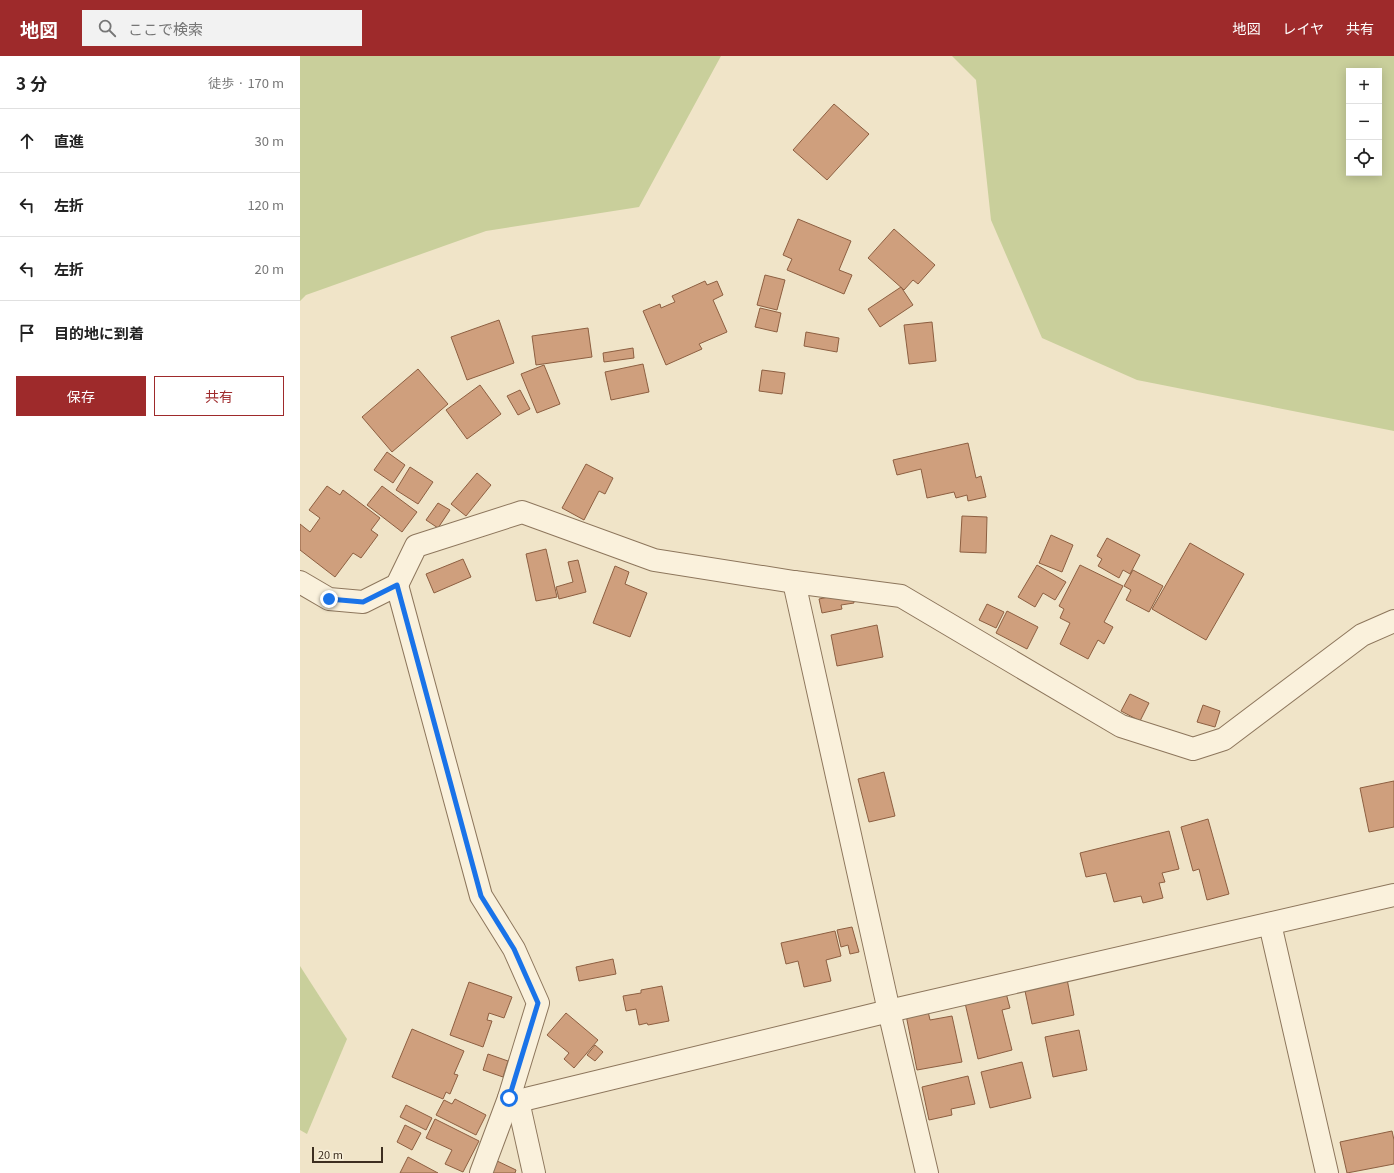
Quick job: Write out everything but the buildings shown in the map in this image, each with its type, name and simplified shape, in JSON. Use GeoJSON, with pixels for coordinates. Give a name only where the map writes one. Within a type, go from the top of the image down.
{"type":"FeatureCollection","features":[{"type":"Feature","properties":{"kind":"street"},"geometry":{"type":"LineString","coordinates":[[300,582],[329,599],[363,602],[397,585],[416,546],[522,512],[654,560],[794,582],[901,596],[1121,726],[1193,749],[1224,738],[1362,634],[1394,621]]}},
{"type":"Feature","properties":{"kind":"street"},"geometry":{"type":"LineString","coordinates":[[794,582],[927,1173]]}},
{"type":"Feature","properties":{"kind":"street"},"geometry":{"type":"LineString","coordinates":[[397,585],[481,896],[514,949],[538,1003],[514,1100],[481,1173]]}},
{"type":"Feature","properties":{"kind":"street"},"geometry":{"type":"LineString","coordinates":[[514,1100],[890,1011],[1394,895]]}},
{"type":"Feature","properties":{"kind":"street"},"geometry":{"type":"LineString","coordinates":[[1270,924],[1327,1173]]}},
{"type":"Feature","properties":{"kind":"street"},"geometry":{"type":"LineString","coordinates":[[514,1100],[534,1173]]}},
{"type":"Feature","properties":{"kind":"green space"},"geometry":{"type":"Polygon","coordinates":[[[300,56],[721,56],[639,207],[486,231],[306,295],[300,301],[300,56]]]}},
{"type":"Feature","properties":{"kind":"green space"},"geometry":{"type":"Polygon","coordinates":[[[952,56],[1394,56],[1394,431],[1137,380],[1042,338],[991,220],[976,80],[952,56]]]}},
{"type":"Feature","properties":{"kind":"green space"},"geometry":{"type":"Polygon","coordinates":[[[300,966],[347,1039],[307,1134],[300,1130],[300,966]]]}},
{"type":"Feature","properties":{"kind":"route"},"geometry":{"type":"LineString","coordinates":[[329,599],[363,602],[397,585],[481,896],[514,949],[538,1003],[509,1098]]}}]}
